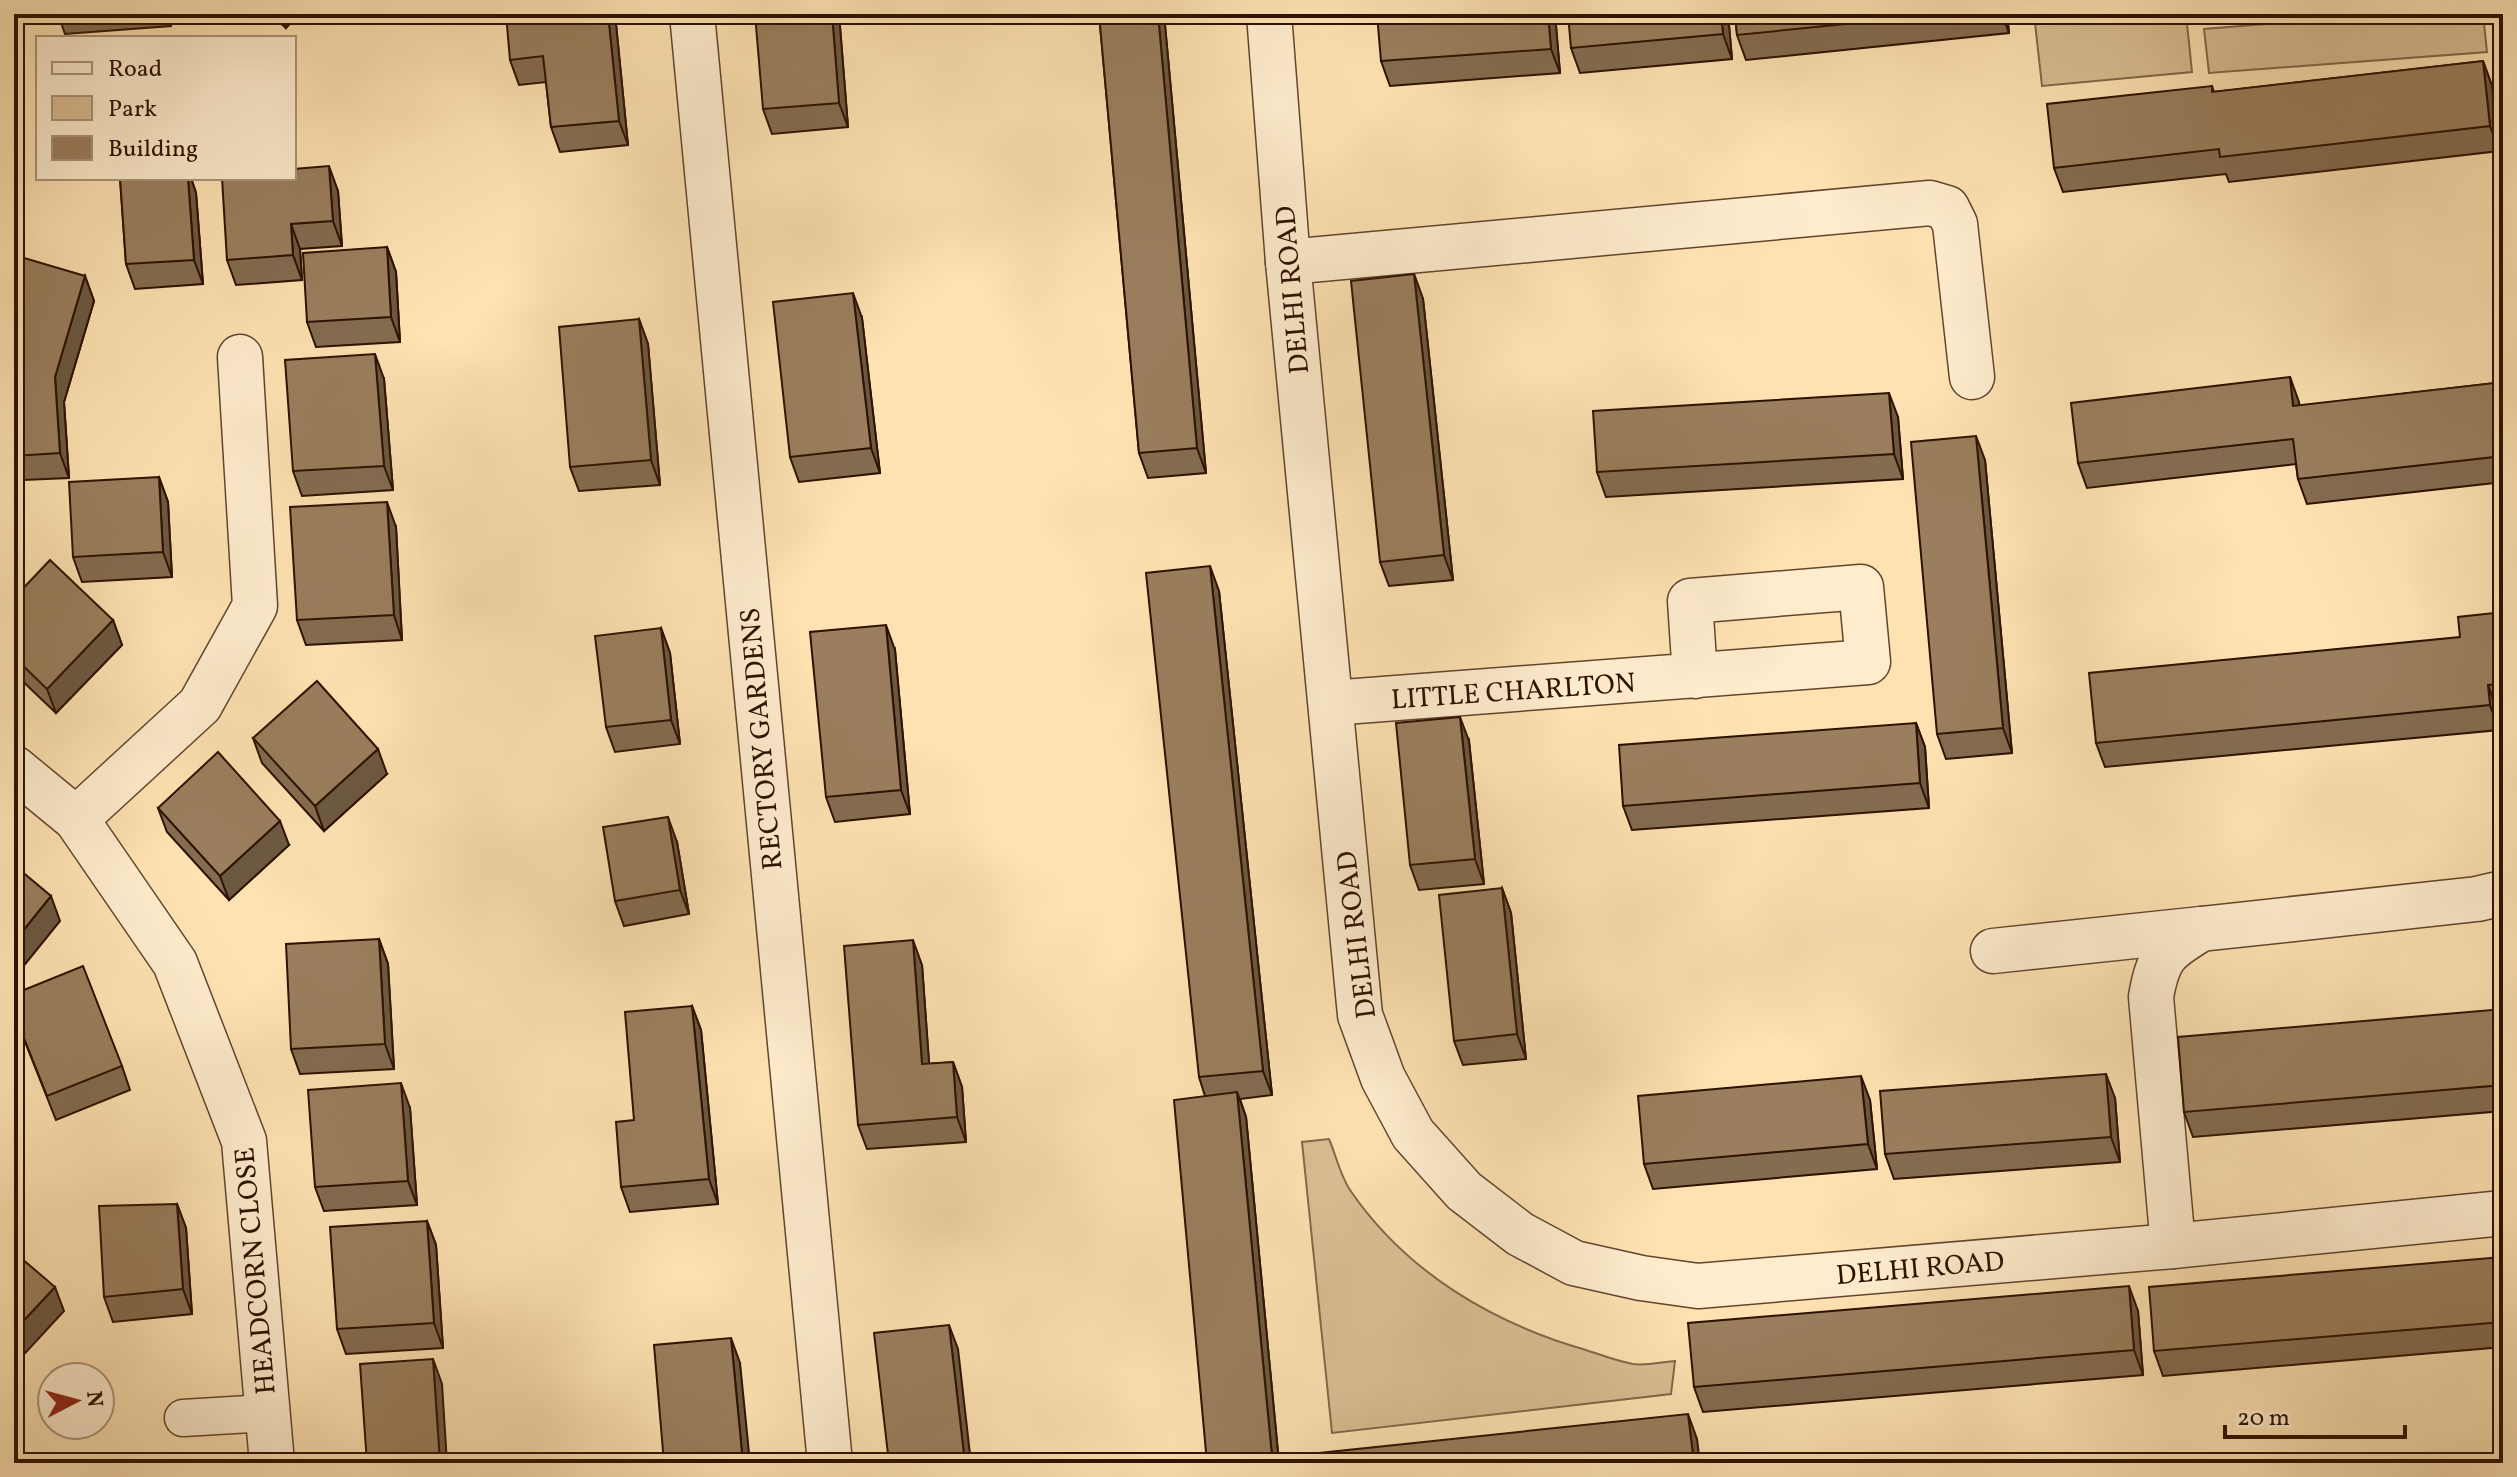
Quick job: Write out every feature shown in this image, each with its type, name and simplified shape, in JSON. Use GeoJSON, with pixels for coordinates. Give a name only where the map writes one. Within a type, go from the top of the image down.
{"type":"FeatureCollection","features":[{"type":"Feature","properties":{"kind":"street","name":"RECTORY GARDENS"},"geometry":{"type":"LineString","coordinates":[[692,14],[830,1463]]}},
{"type":"Feature","properties":{"kind":"street","name":"DELHI ROAD"},"geometry":{"type":"LineString","coordinates":[[1269,14],[1288,262],[1360,1015],[1383,1078],[1413,1134],[1464,1191],[1520,1234],[1574,1263],[1641,1278],[1698,1286],[2173,1246],[2503,1213]]}},
{"type":"Feature","properties":{"kind":"street"},"geometry":{"type":"LineString","coordinates":[[1288,262],[1930,203],[1947,208],[1955,224],[1972,377]]}},
{"type":"Feature","properties":{"kind":"street"},"geometry":{"type":"LineString","coordinates":[[76,819],[200,705],[255,606],[240,357]]}},
{"type":"Feature","properties":{"kind":"street","name":"LITTLE CHARLTON"},"geometry":{"type":"LineString","coordinates":[[1331,703],[1695,676]]}},
{"type":"Feature","properties":{"kind":"street","name":"HEADCORN CLOSE"},"geometry":{"type":"LineString","coordinates":[[14,768],[76,819],[175,963],[244,1141],[272,1463]]}},
{"type":"Feature","properties":{"kind":"street"},"geometry":{"type":"LineString","coordinates":[[1993,951],[2477,899],[2503,893]]}},
{"type":"Feature","properties":{"kind":"street"},"geometry":{"type":"LineString","coordinates":[[2173,1246],[2151,997],[2155,973],[2167,952],[2201,929]]}},
{"type":"Feature","properties":{"kind":"lane"},"geometry":{"type":"LineString","coordinates":[[183,1418],[267,1413]]}},
{"type":"Feature","properties":{"kind":"green space"},"geometry":{"type":"Polygon","coordinates":[[[2034,14],[2186,14],[2192,72],[2042,86],[2034,14]]]}},
{"type":"Feature","properties":{"kind":"green space"},"geometry":{"type":"Polygon","coordinates":[[[2390,14],[2483,14],[2487,52],[2209,73],[2204,29],[2390,14]]]}},
{"type":"Feature","properties":{"kind":"green space"},"geometry":{"type":"Polygon","coordinates":[[[1329,1139],[1350,1190],[1372,1219],[1424,1270],[1485,1309],[1551,1339],[1633,1364],[1675,1361],[1671,1394],[1332,1433],[1302,1142],[1329,1139]]]}},
{"type":"Feature","properties":{"kind":"building"},"geometry":{"type":"Polygon","coordinates":[[[506,14],[608,14],[619,121],[551,127],[543,56],[510,60],[506,14]]]}},
{"type":"Feature","properties":{"kind":"building"},"geometry":{"type":"Polygon","coordinates":[[[755,14],[832,14],[839,103],[763,109],[755,14]]]}},
{"type":"Feature","properties":{"kind":"building"},"geometry":{"type":"Polygon","coordinates":[[[1099,14],[1158,14],[1197,448],[1139,453],[1099,14]]]}},
{"type":"Feature","properties":{"kind":"building"},"geometry":{"type":"Polygon","coordinates":[[[1377,14],[1548,14],[1551,49],[1381,61],[1377,14]]]}},
{"type":"Feature","properties":{"kind":"building"},"geometry":{"type":"Polygon","coordinates":[[[1568,14],[1721,14],[1723,34],[1571,48],[1568,14]]]}},
{"type":"Feature","properties":{"kind":"building"},"geometry":{"type":"Polygon","coordinates":[[[1735,14],[1944,14],[1737,35],[1735,14]]]}},
{"type":"Feature","properties":{"kind":"building"},"geometry":{"type":"Polygon","coordinates":[[[2483,61],[2490,126],[2220,157],[2219,149],[2054,168],[2047,104],[2212,86],[2212,92],[2483,61]]]}},
{"type":"Feature","properties":{"kind":"building"},"geometry":{"type":"Polygon","coordinates":[[[329,166],[333,221],[291,224],[293,255],[227,260],[222,180],[296,180],[296,169],[329,166]]]}},
{"type":"Feature","properties":{"kind":"building"},"geometry":{"type":"Polygon","coordinates":[[[120,180],[188,180],[194,260],[126,264],[120,180]]]}},
{"type":"Feature","properties":{"kind":"building"},"geometry":{"type":"Polygon","coordinates":[[[387,247],[391,317],[307,322],[303,253],[387,247]]]}},
{"type":"Feature","properties":{"kind":"building"},"geometry":{"type":"Polygon","coordinates":[[[14,255],[85,276],[55,377],[60,453],[14,456],[14,255]]]}},
{"type":"Feature","properties":{"kind":"building"},"geometry":{"type":"Polygon","coordinates":[[[1414,274],[1444,555],[1380,562],[1351,281],[1414,274]]]}},
{"type":"Feature","properties":{"kind":"building"},"geometry":{"type":"Polygon","coordinates":[[[853,293],[871,448],[790,457],[773,302],[853,293]]]}},
{"type":"Feature","properties":{"kind":"building"},"geometry":{"type":"Polygon","coordinates":[[[639,319],[651,460],[570,467],[559,327],[639,319]]]}},
{"type":"Feature","properties":{"kind":"building"},"geometry":{"type":"Polygon","coordinates":[[[375,354],[384,466],[293,471],[285,360],[375,354]]]}},
{"type":"Feature","properties":{"kind":"building"},"geometry":{"type":"Polygon","coordinates":[[[2290,377],[2293,406],[2503,382],[2503,456],[2298,479],[2293,439],[2078,463],[2071,403],[2290,377]]]}},
{"type":"Feature","properties":{"kind":"building"},"geometry":{"type":"Polygon","coordinates":[[[1889,393],[1894,454],[1597,472],[1593,411],[1889,393]]]}},
{"type":"Feature","properties":{"kind":"building"},"geometry":{"type":"Polygon","coordinates":[[[1976,436],[2003,728],[1937,734],[1911,442],[1976,436]]]}},
{"type":"Feature","properties":{"kind":"building"},"geometry":{"type":"Polygon","coordinates":[[[159,477],[163,552],[73,557],[69,482],[159,477]]]}},
{"type":"Feature","properties":{"kind":"building"},"geometry":{"type":"Polygon","coordinates":[[[387,502],[394,615],[297,620],[290,507],[387,502]]]}},
{"type":"Feature","properties":{"kind":"building"},"geometry":{"type":"Polygon","coordinates":[[[50,560],[113,620],[47,689],[14,657],[14,598],[50,560]]]}},
{"type":"Feature","properties":{"kind":"building"},"geometry":{"type":"Polygon","coordinates":[[[1210,566],[1263,1071],[1199,1077],[1146,573],[1210,566]]]}},
{"type":"Feature","properties":{"kind":"building"},"geometry":{"type":"Polygon","coordinates":[[[2503,612],[2503,684],[2488,685],[2490,705],[2096,743],[2089,673],[2460,637],[2458,617],[2503,612]]]}},
{"type":"Feature","properties":{"kind":"building"},"geometry":{"type":"Polygon","coordinates":[[[886,625],[901,790],[826,797],[810,632],[886,625]]]}},
{"type":"Feature","properties":{"kind":"building"},"geometry":{"type":"Polygon","coordinates":[[[661,628],[671,720],[606,727],[595,636],[661,628]]]}},
{"type":"Feature","properties":{"kind":"building"},"geometry":{"type":"Polygon","coordinates":[[[317,681],[378,749],[315,806],[253,738],[317,681]]]}},
{"type":"Feature","properties":{"kind":"building"},"geometry":{"type":"Polygon","coordinates":[[[1460,717],[1475,859],[1410,865],[1396,723],[1460,717]]]}},
{"type":"Feature","properties":{"kind":"building"},"geometry":{"type":"Polygon","coordinates":[[[1916,723],[1920,783],[1623,806],[1619,745],[1916,723]]]}},
{"type":"Feature","properties":{"kind":"building"},"geometry":{"type":"Polygon","coordinates":[[[218,752],[280,821],[220,876],[158,808],[218,752]]]}},
{"type":"Feature","properties":{"kind":"building"},"geometry":{"type":"Polygon","coordinates":[[[668,817],[680,890],[615,901],[603,827],[668,817]]]}},
{"type":"Feature","properties":{"kind":"building"},"geometry":{"type":"Polygon","coordinates":[[[14,865],[51,896],[14,942],[14,865]]]}},
{"type":"Feature","properties":{"kind":"building"},"geometry":{"type":"Polygon","coordinates":[[[1502,888],[1517,1034],[1454,1041],[1439,895],[1502,888]]]}},
{"type":"Feature","properties":{"kind":"building"},"geometry":{"type":"Polygon","coordinates":[[[379,939],[385,1044],[291,1049],[286,944],[379,939]]]}},
{"type":"Feature","properties":{"kind":"building"},"geometry":{"type":"Polygon","coordinates":[[[913,940],[922,1064],[953,1062],[957,1117],[858,1125],[844,946],[913,940]]]}},
{"type":"Feature","properties":{"kind":"building"},"geometry":{"type":"Polygon","coordinates":[[[83,966],[122,1066],[47,1096],[14,1013],[14,994],[83,966]]]}},
{"type":"Feature","properties":{"kind":"building"},"geometry":{"type":"Polygon","coordinates":[[[692,1006],[709,1179],[621,1187],[616,1122],[634,1120],[625,1012],[692,1006]]]}},
{"type":"Feature","properties":{"kind":"building"},"geometry":{"type":"Polygon","coordinates":[[[2503,1009],[2503,1085],[2184,1112],[2178,1037],[2503,1009]]]}},
{"type":"Feature","properties":{"kind":"building"},"geometry":{"type":"Polygon","coordinates":[[[2106,1074],[2111,1137],[1885,1154],[1880,1091],[2106,1074]]]}},
{"type":"Feature","properties":{"kind":"building"},"geometry":{"type":"Polygon","coordinates":[[[1861,1076],[1868,1144],[1644,1164],[1638,1096],[1861,1076]]]}},
{"type":"Feature","properties":{"kind":"building"},"geometry":{"type":"Polygon","coordinates":[[[401,1083],[408,1181],[315,1187],[308,1090],[401,1083]]]}},
{"type":"Feature","properties":{"kind":"building"},"geometry":{"type":"Polygon","coordinates":[[[1237,1092],[1272,1456],[1207,1463],[1174,1100],[1237,1092]]]}},
{"type":"Feature","properties":{"kind":"building"},"geometry":{"type":"Polygon","coordinates":[[[177,1204],[183,1289],[104,1297],[99,1206],[177,1204]]]}},
{"type":"Feature","properties":{"kind":"building"},"geometry":{"type":"Polygon","coordinates":[[[427,1221],[434,1323],[337,1329],[330,1227],[427,1221]]]}},
{"type":"Feature","properties":{"kind":"building"},"geometry":{"type":"Polygon","coordinates":[[[14,1252],[55,1287],[14,1331],[14,1252]]]}},
{"type":"Feature","properties":{"kind":"building"},"geometry":{"type":"Polygon","coordinates":[[[2502,1257],[2503,1322],[2154,1351],[2149,1287],[2502,1257]]]}},
{"type":"Feature","properties":{"kind":"building"},"geometry":{"type":"Polygon","coordinates":[[[2129,1286],[2134,1350],[1694,1387],[1688,1323],[2129,1286]]]}},
{"type":"Feature","properties":{"kind":"building"},"geometry":{"type":"Polygon","coordinates":[[[949,1325],[965,1463],[889,1463],[874,1333],[949,1325]]]}},
{"type":"Feature","properties":{"kind":"building"},"geometry":{"type":"Polygon","coordinates":[[[731,1338],[743,1463],[664,1463],[654,1345],[731,1338]]]}},
{"type":"Feature","properties":{"kind":"building"},"geometry":{"type":"Polygon","coordinates":[[[433,1359],[440,1463],[367,1463],[360,1364],[433,1359]]]}},
{"type":"Feature","properties":{"kind":"building"},"geometry":{"type":"Polygon","coordinates":[[[1688,1414],[1694,1463],[1311,1463],[1310,1454],[1688,1414]]]}},
{"type":"Feature","properties":{"kind":"building"},"geometry":{"type":"Polygon","coordinates":[[[55,1454],[73,1463],[51,1463],[55,1454]]]}}]}
